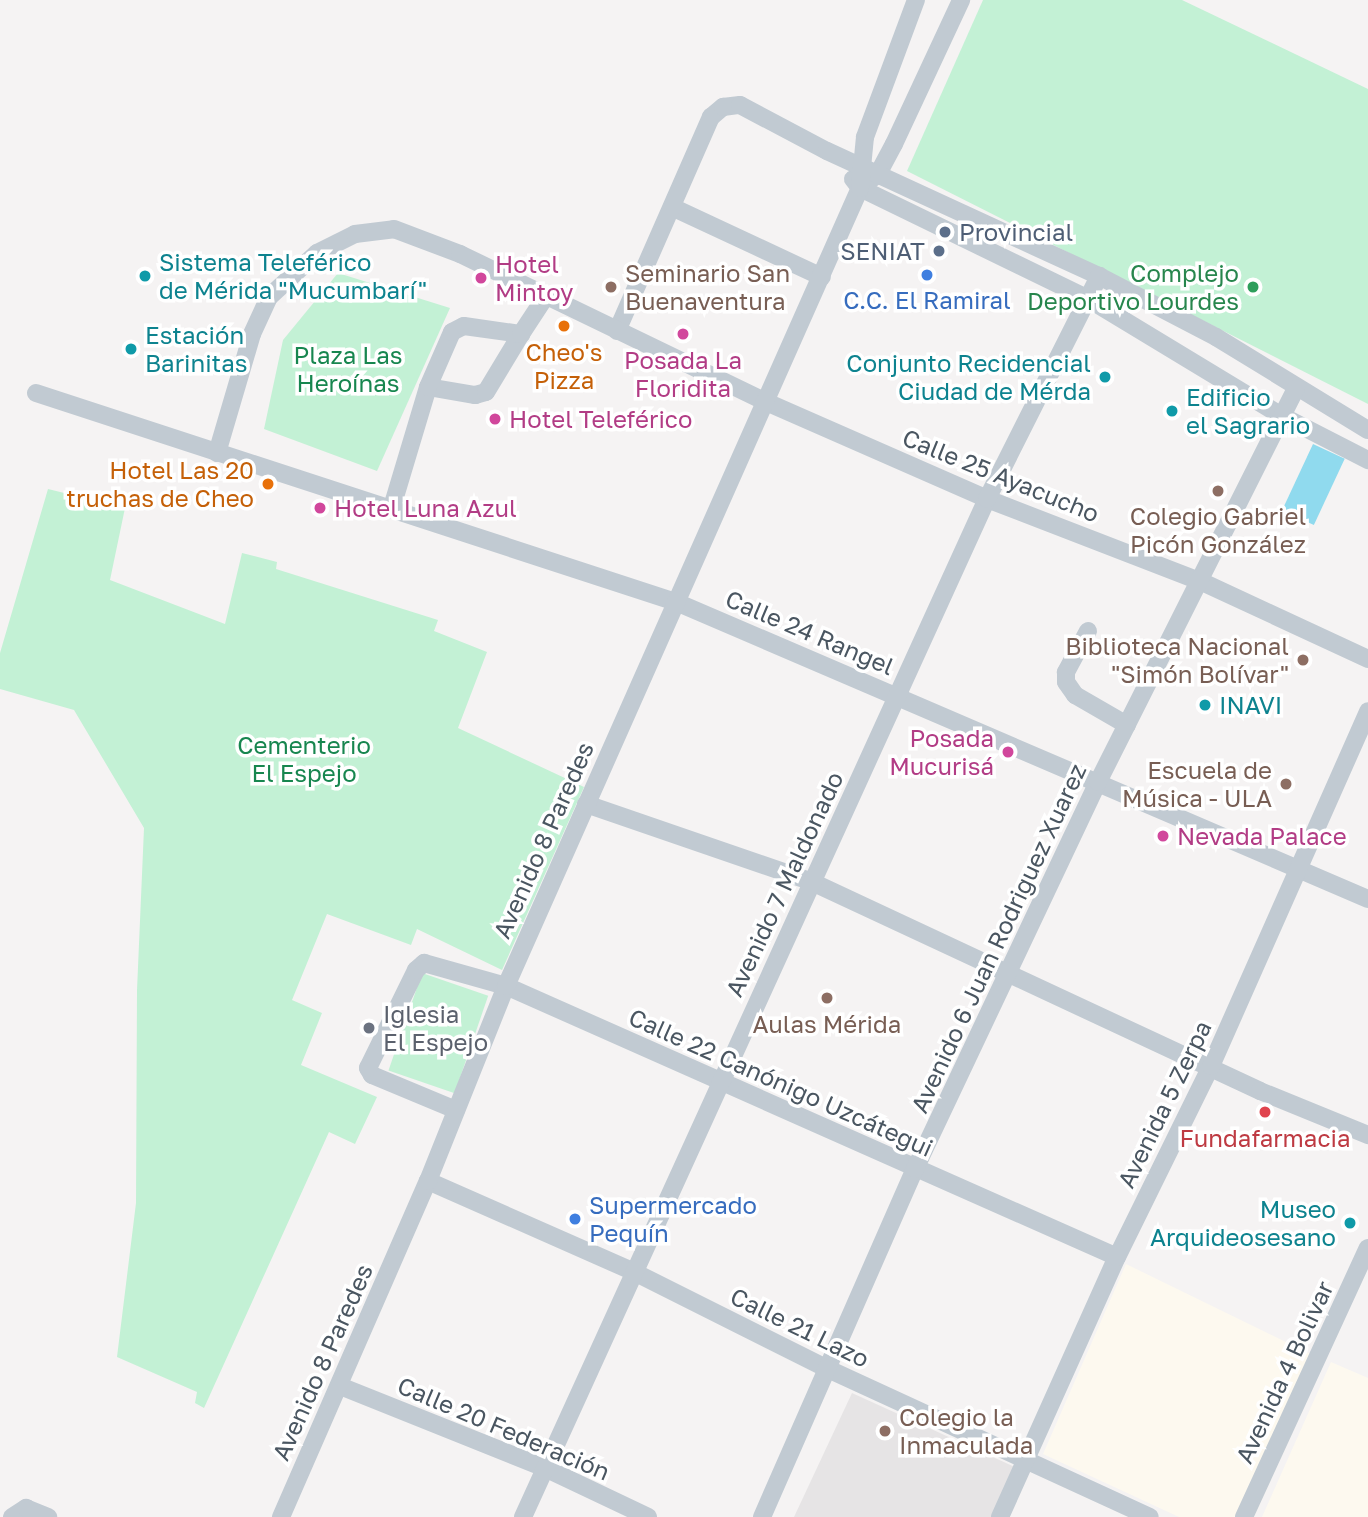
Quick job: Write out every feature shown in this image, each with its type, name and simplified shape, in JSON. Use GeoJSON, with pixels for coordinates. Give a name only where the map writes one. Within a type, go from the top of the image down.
{"type":"FeatureCollection","features":[{"type":"Feature","properties":{"kind":"street"},"geometry":{"type":"LineString","coordinates":[[860,188],[859,166],[865,137],[916,0]]}},
{"type":"Feature","properties":{"kind":"street"},"geometry":{"type":"LineString","coordinates":[[860,188],[878,174],[961,0]]}},
{"type":"Feature","properties":{"kind":"street"},"geometry":{"type":"LineString","coordinates":[[617,331],[674,208],[711,117],[723,107],[740,105],[827,151],[1099,276],[1216,337],[1368,430]]}},
{"type":"Feature","properties":{"kind":"street"},"geometry":{"type":"LineString","coordinates":[[827,151],[860,188],[1087,298],[1282,416],[1368,460]]}},
{"type":"Feature","properties":{"kind":"street","name":"Avenido 8 Paredes"},"geometry":{"type":"LineString","coordinates":[[281,1517],[428,1181],[506,986],[860,188]]}},
{"type":"Feature","properties":{"kind":"street"},"geometry":{"type":"LineString","coordinates":[[674,208],[822,277]]}},
{"type":"Feature","properties":{"kind":"street","name":"Calle 25 Ayacucho"},"geometry":{"type":"LineString","coordinates":[[217,453],[252,334],[269,296],[301,263],[355,234],[394,229],[460,254],[764,401],[987,499],[1200,581],[1368,659]]}},
{"type":"Feature","properties":{"kind":"street","name":"Avenido 7 Maldonado"},"geometry":{"type":"LineString","coordinates":[[523,1517],[719,1081],[987,499],[1099,276]]}},
{"type":"Feature","properties":{"kind":"street"},"geometry":{"type":"LineString","coordinates":[[428,387],[475,396],[486,392],[546,296]]}},
{"type":"Feature","properties":{"kind":"street"},"geometry":{"type":"LineString","coordinates":[[392,507],[428,387],[455,329],[521,334]]}},
{"type":"Feature","properties":{"kind":"street","name":"Avenido 6 Juan Rodriguez Xuarez"},"geometry":{"type":"LineString","coordinates":[[762,1517],[915,1169],[1009,976],[1098,782],[1296,388]]}},
{"type":"Feature","properties":{"kind":"street","name":"Calle 24 Rangel"},"geometry":{"type":"LineString","coordinates":[[36,393],[392,507],[676,602],[1368,899]]}},
{"type":"Feature","properties":{"kind":"street"},"geometry":{"type":"LineString","coordinates":[[1087,631],[1066,672],[1066,682],[1075,695],[1127,725]]}},
{"type":"Feature","properties":{"kind":"street","name":"Avenida 5 Zerpa"},"geometry":{"type":"LineString","coordinates":[[1000,1517],[1117,1257],[1211,1066],[1368,710]]}},
{"type":"Feature","properties":{"kind":"street"},"geometry":{"type":"LineString","coordinates":[[586,804],[812,882],[1009,976],[1368,1135]]}},
{"type":"Feature","properties":{"kind":"street","name":"Calle 22 Canónigo Uzcátegui"},"geometry":{"type":"LineString","coordinates":[[456,1111],[369,1071],[420,965],[506,986],[1117,1257]]}},
{"type":"Feature","properties":{"kind":"street","name":"Calle 21 Lazo"},"geometry":{"type":"LineString","coordinates":[[428,1181],[634,1272],[828,1369],[1150,1517]]}},
{"type":"Feature","properties":{"kind":"street","name":"Avenida 4 Bolivar"},"geometry":{"type":"LineString","coordinates":[[1244,1517],[1368,1248]]}},
{"type":"Feature","properties":{"kind":"street","name":"Calle 20 Federación"},"geometry":{"type":"LineString","coordinates":[[340,1386],[545,1468],[648,1517]]}},
{"type":"Feature","properties":{"kind":"street"},"geometry":{"type":"LineString","coordinates":[[12,1517],[26,1508],[48,1517]]}},
{"type":"Feature","properties":{"kind":"shaded area"},"geometry":{"type":"Polygon","coordinates":[[[1126,1264],[1325,1361],[1254,1517],[1179,1517],[1043,1454],[1126,1264]]]}},
{"type":"Feature","properties":{"kind":"shaded area"},"geometry":{"type":"Polygon","coordinates":[[[1331,1362],[1368,1378],[1368,1517],[1262,1517],[1331,1362]]]}},
{"type":"Feature","properties":{"kind":"shaded area","name":"Colegio la Inmaculada"},"geometry":{"type":"Polygon","coordinates":[[[852,1393],[1017,1468],[993,1517],[794,1517],[852,1393]]]}},
{"type":"Feature","properties":{"kind":"green space","name":"Complejo Deportivo Lourdes"},"geometry":{"type":"Polygon","coordinates":[[[983,0],[1182,0],[1368,89],[1368,404],[907,171],[983,0]]]}},
{"type":"Feature","properties":{"kind":"green space","name":"Plaza Las Heroínas"},"geometry":{"type":"Polygon","coordinates":[[[338,273],[450,308],[377,471],[264,429],[283,340],[338,273]]]}},
{"type":"Feature","properties":{"kind":"green space","name":"Cementerio El Espejo"},"geometry":{"type":"Polygon","coordinates":[[[48,489],[125,508],[110,580],[225,624],[242,553],[277,562],[276,569],[438,620],[434,631],[487,652],[458,728],[584,787],[502,970],[417,929],[411,945],[327,914],[292,1000],[322,1013],[301,1065],[377,1097],[355,1144],[329,1132],[204,1408],[195,1403],[197,1392],[117,1357],[136,1203],[137,990],[144,828],[74,710],[0,689],[0,653],[48,489]]]}},
{"type":"Feature","properties":{"kind":"green space"},"geometry":{"type":"Polygon","coordinates":[[[422,973],[488,996],[455,1093],[388,1070],[422,973]]]}},
{"type":"Feature","properties":{"kind":"water"},"geometry":{"type":"Polygon","coordinates":[[[1313,444],[1345,459],[1314,525],[1282,510],[1313,444]]]}},
{"type":"Feature","properties":{"kind":"place","name":"Provincial"},"geometry":{"type":"Point","coordinates":[945,232]}},
{"type":"Feature","properties":{"kind":"place","name":"SENIAT"},"geometry":{"type":"Point","coordinates":[939,251]}},
{"type":"Feature","properties":{"kind":"place","name":"C.C. El Ramiral"},"geometry":{"type":"Point","coordinates":[927,275]}},
{"type":"Feature","properties":{"kind":"place","name":"Sistema Teleférico de Mérida \"Mucumbarí\""},"geometry":{"type":"Point","coordinates":[145,276]}},
{"type":"Feature","properties":{"kind":"place","name":"Hotel Mintoy"},"geometry":{"type":"Point","coordinates":[481,278]}},
{"type":"Feature","properties":{"kind":"place","name":"Seminario San Buenaventura"},"geometry":{"type":"Point","coordinates":[611,287]}},
{"type":"Feature","properties":{"kind":"place","name":"Complejo Deportivo Lourdes"},"geometry":{"type":"Point","coordinates":[1253,287]}},
{"type":"Feature","properties":{"kind":"place","name":"Cheo's Pizza"},"geometry":{"type":"Point","coordinates":[564,326]}},
{"type":"Feature","properties":{"kind":"place","name":"Posada La Floridita"},"geometry":{"type":"Point","coordinates":[683,334]}},
{"type":"Feature","properties":{"kind":"place","name":"Estación Barinitas"},"geometry":{"type":"Point","coordinates":[131,349]}},
{"type":"Feature","properties":{"kind":"place","name":"Conjunto Recidencial Ciudad de Mérda"},"geometry":{"type":"Point","coordinates":[1105,377]}},
{"type":"Feature","properties":{"kind":"place","name":"Edificio el Sagrario"},"geometry":{"type":"Point","coordinates":[1172,411]}},
{"type":"Feature","properties":{"kind":"place","name":"Hotel Teleférico"},"geometry":{"type":"Point","coordinates":[495,419]}},
{"type":"Feature","properties":{"kind":"place","name":"Hotel Las 20 truchas de Cheo"},"geometry":{"type":"Point","coordinates":[268,484]}},
{"type":"Feature","properties":{"kind":"place","name":"Colegio Gabriel Picón González"},"geometry":{"type":"Point","coordinates":[1218,491]}},
{"type":"Feature","properties":{"kind":"place","name":"Hotel Luna Azul"},"geometry":{"type":"Point","coordinates":[320,508]}},
{"type":"Feature","properties":{"kind":"place","name":"Biblioteca Nacional \"Simón Bolívar\""},"geometry":{"type":"Point","coordinates":[1303,660]}},
{"type":"Feature","properties":{"kind":"place","name":"INAVI"},"geometry":{"type":"Point","coordinates":[1205,705]}},
{"type":"Feature","properties":{"kind":"place","name":"Posada Mucurisá"},"geometry":{"type":"Point","coordinates":[1008,752]}},
{"type":"Feature","properties":{"kind":"place","name":"Escuela de Música - ULA"},"geometry":{"type":"Point","coordinates":[1286,784]}},
{"type":"Feature","properties":{"kind":"place","name":"Nevada Palace"},"geometry":{"type":"Point","coordinates":[1163,836]}},
{"type":"Feature","properties":{"kind":"place","name":"Aulas Mérida"},"geometry":{"type":"Point","coordinates":[827,998]}},
{"type":"Feature","properties":{"kind":"place","name":"Iglesia El Espejo"},"geometry":{"type":"Point","coordinates":[369,1028]}},
{"type":"Feature","properties":{"kind":"place","name":"Fundafarmacia"},"geometry":{"type":"Point","coordinates":[1265,1112]}},
{"type":"Feature","properties":{"kind":"place","name":"Supermercado Pequín"},"geometry":{"type":"Point","coordinates":[575,1219]}},
{"type":"Feature","properties":{"kind":"place","name":"Museo Arquideosesano"},"geometry":{"type":"Point","coordinates":[1350,1223]}},
{"type":"Feature","properties":{"kind":"place","name":"Colegio la Inmaculada"},"geometry":{"type":"Point","coordinates":[885,1431]}}]}
